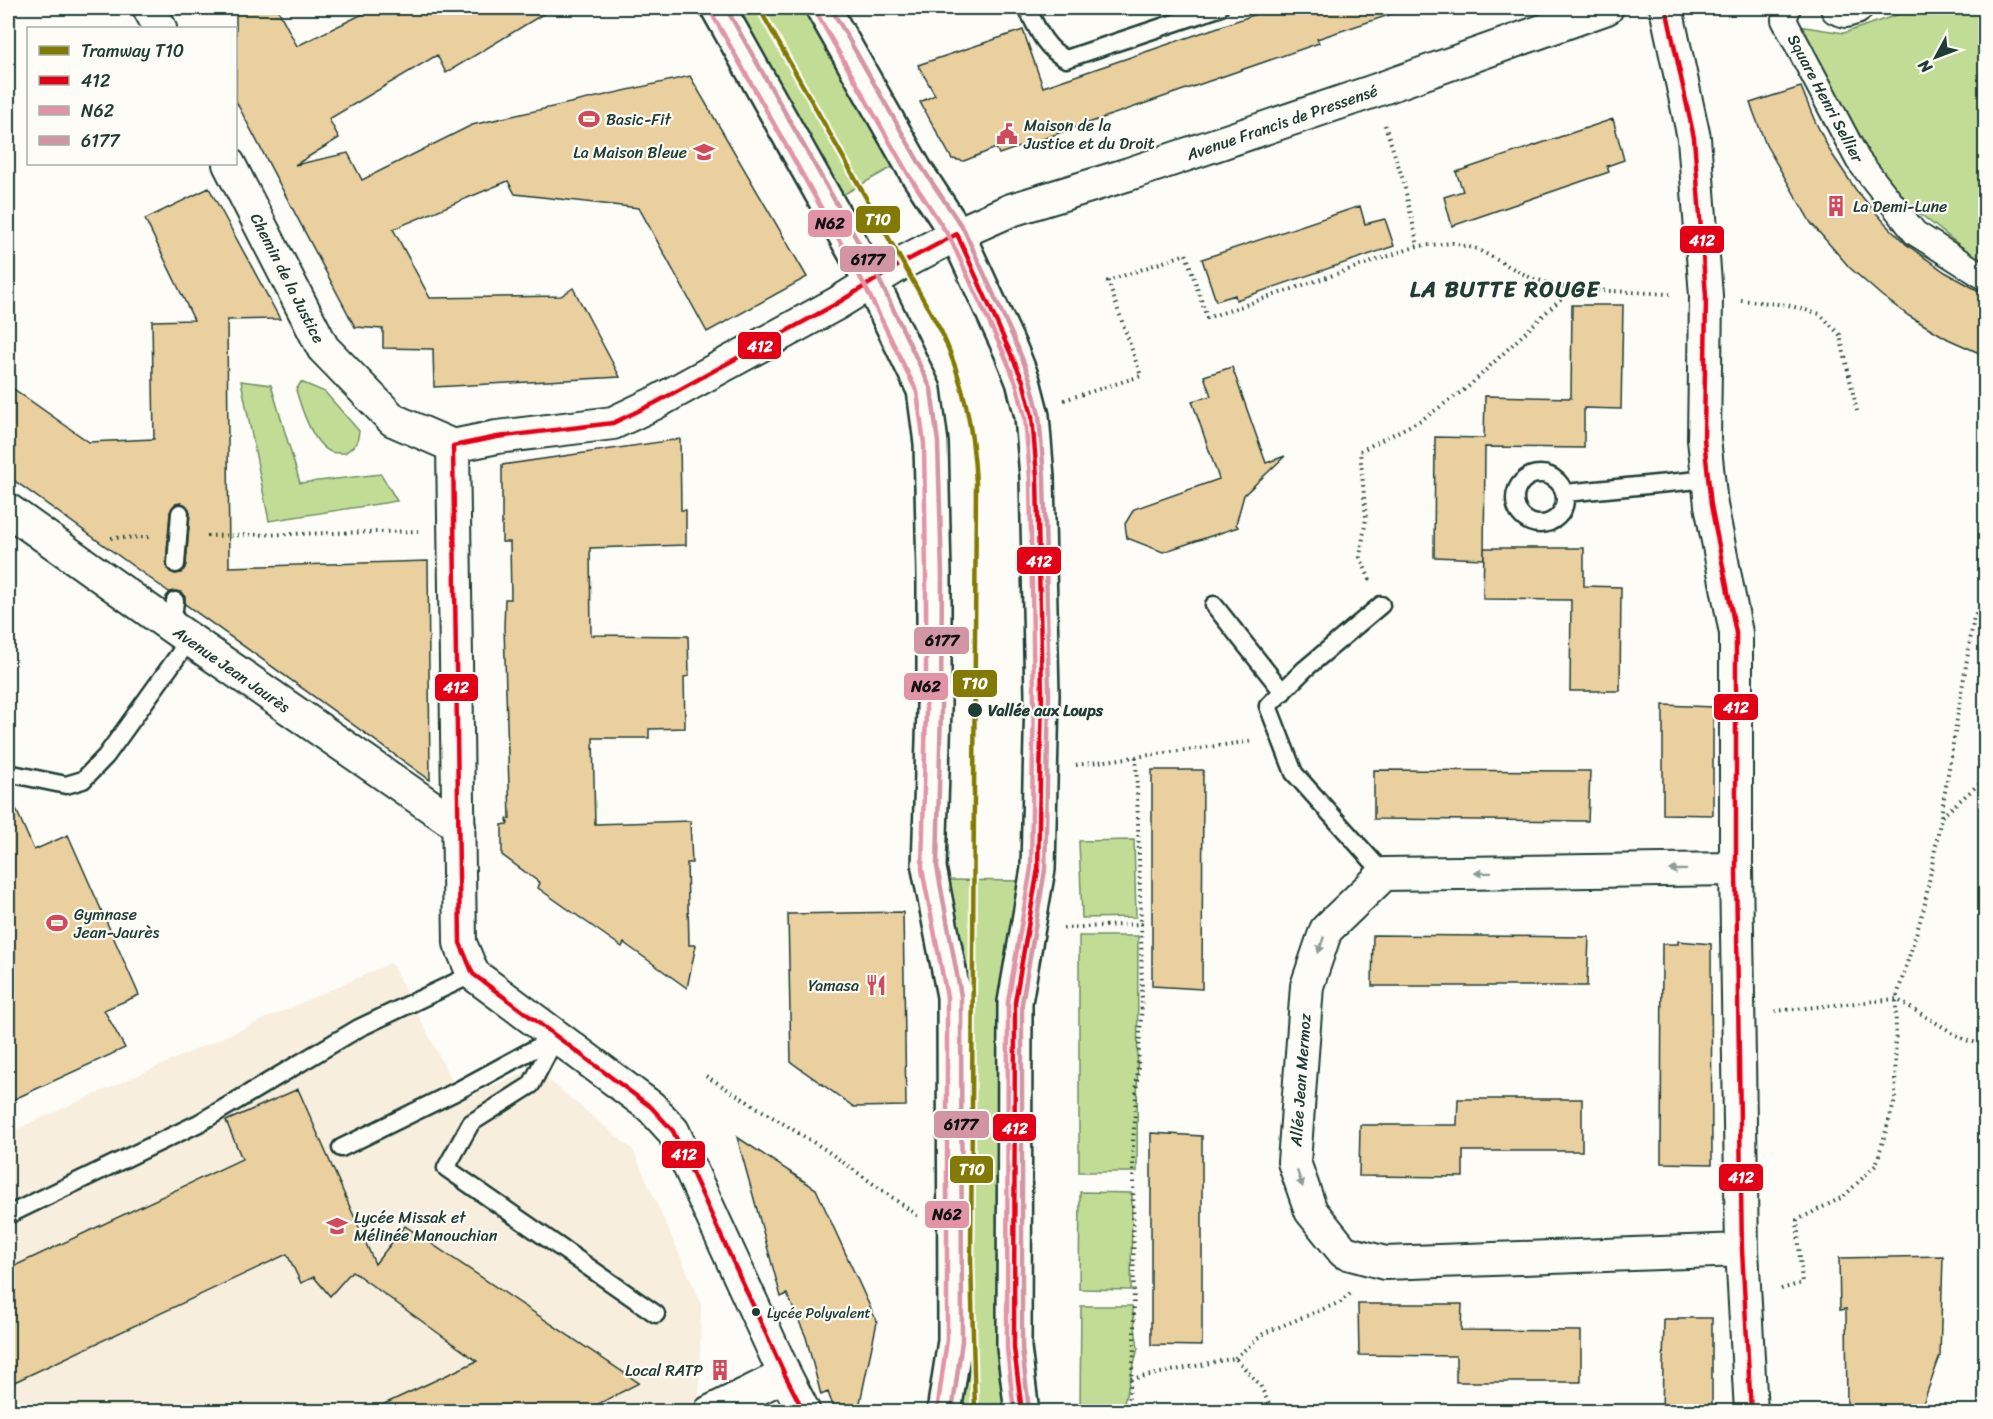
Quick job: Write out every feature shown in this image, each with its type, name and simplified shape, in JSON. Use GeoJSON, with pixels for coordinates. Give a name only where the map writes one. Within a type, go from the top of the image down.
{"type":"FeatureCollection","features":[{"type":"Feature","properties":{"kind":"main road"},"geometry":{"type":"LineString","coordinates":[[718,8],[871,281],[924,390],[931,442],[934,709],[930,868],[954,996],[956,1341],[944,1412]]}},
{"type":"Feature","properties":{"kind":"main road"},"geometry":{"type":"LineString","coordinates":[[823,8],[915,170],[957,234],[1023,381],[1032,416],[1037,477],[1041,695],[1038,869],[1015,1002],[1014,1348],[1022,1412]]}},
{"type":"Feature","properties":{"kind":"street"},"geometry":{"type":"LineString","coordinates":[[149,8],[159,27]]}},
{"type":"Feature","properties":{"kind":"street","name":"Avenue Francis de Pressensé"},"geometry":{"type":"LineString","coordinates":[[453,446],[497,437],[613,423],[655,403],[836,304],[871,281],[957,234],[1011,210],[1129,174],[1374,91],[1607,8]]}},
{"type":"Feature","properties":{"kind":"street"},"geometry":{"type":"LineString","coordinates":[[1665,8],[1694,138],[1706,297],[1704,439],[1712,505],[1736,633],[1736,869],[1742,1250],[1751,1412]]}},
{"type":"Feature","properties":{"kind":"street","name":"Square Henri Sellier"},"geometry":{"type":"LineString","coordinates":[[1788,8],[1784,20],[1858,160],[1915,233],[1986,278]]}},
{"type":"Feature","properties":{"kind":"street"},"geometry":{"type":"LineString","coordinates":[[1837,8],[1846,11],[1856,8]]}},
{"type":"Feature","properties":{"kind":"street","name":"Chemin de la Justice"},"geometry":{"type":"LineString","coordinates":[[230,165],[323,348],[393,420],[453,446]]}},
{"type":"Feature","properties":{"kind":"street"},"geometry":{"type":"LineString","coordinates":[[453,446],[460,943],[473,974],[651,1107],[672,1131],[785,1376],[804,1412]]}},
{"type":"Feature","properties":{"kind":"street","name":"Avenue Jean Jaurès"},"geometry":{"type":"LineString","coordinates":[[8,510],[179,623],[459,826]]}},
{"type":"Feature","properties":{"kind":"street"},"geometry":{"type":"LineString","coordinates":[[1384,874],[1736,869]]}},
{"type":"Feature","properties":{"kind":"street","name":"Allée Jean Mermoz"},"geometry":{"type":"LineString","coordinates":[[1384,874],[1326,930],[1307,986],[1294,1162],[1311,1211],[1344,1252],[1385,1263],[1742,1250]]}},
{"type":"Feature","properties":{"kind":"street"},"geometry":{"type":"LineString","coordinates":[[710,1412],[785,1376]]}},
{"type":"Feature","properties":{"kind":"lane"},"geometry":{"type":"LineString","coordinates":[[1027,8],[1040,34],[1054,54],[1066,59],[1220,8]]}},
{"type":"Feature","properties":{"kind":"lane"},"geometry":{"type":"LineString","coordinates":[[1565,493],[1709,479]]}},
{"type":"Feature","properties":{"kind":"lane"},"geometry":{"type":"LineString","coordinates":[[176,564],[180,513]]}},
{"type":"Feature","properties":{"kind":"lane"},"geometry":{"type":"LineString","coordinates":[[1214,605],[1283,692]]}},
{"type":"Feature","properties":{"kind":"lane"},"geometry":{"type":"LineString","coordinates":[[1381,605],[1305,669],[1268,706],[1294,773],[1384,874]]}},
{"type":"Feature","properties":{"kind":"lane"},"geometry":{"type":"LineString","coordinates":[[8,773],[66,785],[83,780],[106,756],[179,623]]}},
{"type":"Feature","properties":{"kind":"lane"},"geometry":{"type":"LineString","coordinates":[[8,1215],[199,1123],[358,1028],[473,974]]}},
{"type":"Feature","properties":{"kind":"lane"},"geometry":{"type":"LineString","coordinates":[[341,1148],[457,1091],[556,1037]]}},
{"type":"Feature","properties":{"kind":"lane"},"geometry":{"type":"LineString","coordinates":[[556,1037],[531,1085],[471,1123],[446,1168],[656,1314]]}},
{"type":"Feature","properties":{"kind":"path"},"geometry":{"type":"LineString","coordinates":[[1374,91],[1403,180],[1418,246]]}},
{"type":"Feature","properties":{"kind":"path"},"geometry":{"type":"LineString","coordinates":[[1060,401],[1140,376],[1108,281],[1186,254],[1207,318],[1418,246],[1453,243],[1477,249],[1531,278],[1570,289],[1706,297],[1787,305],[1820,314],[1840,335],[1857,411]]}},
{"type":"Feature","properties":{"kind":"path"},"geometry":{"type":"LineString","coordinates":[[1381,605],[1360,557],[1366,518],[1360,451],[1423,419],[1468,387],[1570,289]]}},
{"type":"Feature","properties":{"kind":"path"},"geometry":{"type":"LineString","coordinates":[[109,538],[455,530]]}},
{"type":"Feature","properties":{"kind":"path"},"geometry":{"type":"LineString","coordinates":[[1745,1299],[1802,1283],[1797,1220],[1843,1197],[1876,1165],[1895,1100],[1896,999],[1924,908],[1974,616],[1986,598]]}},
{"type":"Feature","properties":{"kind":"path"},"geometry":{"type":"LineString","coordinates":[[1071,765],[1280,737]]}},
{"type":"Feature","properties":{"kind":"path"},"geometry":{"type":"LineString","coordinates":[[1127,1412],[1134,1353],[1133,1143],[1142,1002],[1136,757]]}},
{"type":"Feature","properties":{"kind":"path"},"geometry":{"type":"LineString","coordinates":[[1941,817],[1986,778]]}},
{"type":"Feature","properties":{"kind":"path"},"geometry":{"type":"LineString","coordinates":[[1060,928],[1141,924]]}},
{"type":"Feature","properties":{"kind":"path"},"geometry":{"type":"LineString","coordinates":[[1738,1012],[1794,1010],[1896,999],[1965,1040],[1986,1045]]}},
{"type":"Feature","properties":{"kind":"path"},"geometry":{"type":"LineString","coordinates":[[706,1076],[826,1150],[956,1242]]}},
{"type":"Feature","properties":{"kind":"path"},"geometry":{"type":"LineString","coordinates":[[1131,1379],[1235,1358],[1264,1333],[1341,1302],[1385,1263]]}},
{"type":"Feature","properties":{"kind":"path"},"geometry":{"type":"LineString","coordinates":[[1235,1358],[1260,1385],[1273,1412]]}},
{"type":"Feature","properties":{"kind":"shaded area","name":"Lycée Missak et Mélinée Manouchian"},"geometry":{"type":"Polygon","coordinates":[[[391,963],[462,1100],[534,1068],[633,1150],[701,1303],[699,1399],[672,1412],[8,1411],[8,1133],[391,963]]]}},
{"type":"Feature","properties":{"kind":"green space"},"geometry":{"type":"Polygon","coordinates":[[[733,8],[811,8],[898,164],[839,197],[733,8]]]}},
{"type":"Feature","properties":{"kind":"green space"},"geometry":{"type":"Polygon","coordinates":[[[1917,8],[1985,8],[1985,265],[1910,206],[1864,147],[1798,26],[1844,33],[1917,8]]]}},
{"type":"Feature","properties":{"kind":"green space"},"geometry":{"type":"Polygon","coordinates":[[[241,381],[271,385],[300,483],[381,474],[397,501],[269,521],[241,381]]]}},
{"type":"Feature","properties":{"kind":"green space"},"geometry":{"type":"Polygon","coordinates":[[[301,382],[325,392],[359,431],[357,443],[345,453],[331,452],[324,448],[313,433],[296,390],[301,382]]]}},
{"type":"Feature","properties":{"kind":"green space"},"geometry":{"type":"Polygon","coordinates":[[[1134,840],[1136,917],[1082,918],[1079,841],[1134,840]]]}},
{"type":"Feature","properties":{"kind":"green space"},"geometry":{"type":"Polygon","coordinates":[[[943,880],[1026,881],[1013,1411],[958,1411],[943,880]]]}},
{"type":"Feature","properties":{"kind":"green space"},"geometry":{"type":"Polygon","coordinates":[[[1079,936],[1138,936],[1137,1172],[1079,1172],[1079,936]]]}},
{"type":"Feature","properties":{"kind":"green space"},"geometry":{"type":"Polygon","coordinates":[[[1080,1192],[1132,1193],[1131,1290],[1079,1289],[1080,1192]]]}},
{"type":"Feature","properties":{"kind":"green space"},"geometry":{"type":"Polygon","coordinates":[[[1081,1306],[1132,1306],[1138,1348],[1122,1411],[1080,1411],[1081,1306]]]}},
{"type":"Feature","properties":{"kind":"building"},"geometry":{"type":"Polygon","coordinates":[[[236,8],[277,8],[297,46],[375,8],[553,8],[446,73],[437,55],[329,119],[339,138],[295,165],[348,153],[362,180],[472,125],[690,76],[807,277],[707,332],[639,208],[515,194],[508,181],[393,229],[430,298],[561,296],[573,288],[620,377],[434,387],[433,349],[383,348],[383,329],[355,327],[237,103],[236,8]]]}},
{"type":"Feature","properties":{"kind":"building"},"geometry":{"type":"Polygon","coordinates":[[[1274,8],[1394,8],[1395,13],[1317,39],[1319,43],[999,154],[996,148],[964,161],[952,159],[920,102],[935,95],[918,65],[1023,30],[1043,87],[1274,8]]]}},
{"type":"Feature","properties":{"kind":"building","name":"La Demi-Lune"},"geometry":{"type":"Polygon","coordinates":[[[1801,87],[1830,151],[1856,190],[1886,224],[1907,245],[1945,272],[1986,295],[1986,356],[1948,339],[1909,316],[1882,296],[1850,268],[1811,223],[1766,145],[1750,103],[1801,87]]]}},
{"type":"Feature","properties":{"kind":"building"},"geometry":{"type":"Polygon","coordinates":[[[1613,119],[1624,160],[1607,166],[1609,172],[1452,226],[1444,197],[1463,191],[1456,172],[1613,119]]]}},
{"type":"Feature","properties":{"kind":"building"},"geometry":{"type":"Polygon","coordinates":[[[209,188],[280,319],[227,320],[229,567],[428,561],[430,780],[185,604],[185,597],[181,592],[169,592],[8,476],[8,385],[89,442],[154,439],[152,321],[194,320],[145,219],[209,188]],[[175,504],[170,512],[166,564],[170,572],[175,574],[181,573],[186,565],[190,513],[186,505],[175,504]]]}},
{"type":"Feature","properties":{"kind":"building"},"geometry":{"type":"Polygon","coordinates":[[[1360,206],[1365,224],[1385,219],[1394,246],[1236,300],[1235,295],[1216,301],[1202,259],[1360,206]]]}},
{"type":"Feature","properties":{"kind":"building"},"geometry":{"type":"Polygon","coordinates":[[[1572,305],[1623,305],[1621,409],[1584,408],[1584,448],[1485,447],[1484,559],[1434,557],[1435,437],[1484,438],[1485,396],[1571,398],[1572,305]]]}},
{"type":"Feature","properties":{"kind":"building"},"geometry":{"type":"Polygon","coordinates":[[[1232,367],[1266,463],[1285,456],[1244,495],[1236,524],[1238,527],[1163,552],[1127,538],[1125,524],[1134,509],[1219,479],[1192,401],[1211,396],[1204,376],[1232,367]]]}},
{"type":"Feature","properties":{"kind":"building"},"geometry":{"type":"Polygon","coordinates":[[[680,439],[681,510],[686,510],[686,545],[590,548],[591,635],[688,636],[689,676],[684,677],[685,728],[649,729],[649,738],[593,738],[595,824],[690,821],[692,863],[687,863],[689,945],[696,945],[687,988],[624,943],[622,947],[538,888],[540,883],[502,855],[502,825],[508,824],[507,819],[510,819],[504,627],[505,599],[511,599],[510,542],[502,542],[502,465],[680,439]]]}},
{"type":"Feature","properties":{"kind":"building"},"geometry":{"type":"Polygon","coordinates":[[[1484,548],[1584,548],[1584,586],[1621,587],[1620,691],[1570,691],[1571,600],[1483,599],[1484,548]]]}},
{"type":"Feature","properties":{"kind":"building"},"geometry":{"type":"Polygon","coordinates":[[[1663,705],[1713,707],[1713,815],[1663,814],[1663,705]]]}},
{"type":"Feature","properties":{"kind":"building"},"geometry":{"type":"Polygon","coordinates":[[[1152,770],[1203,770],[1202,989],[1152,986],[1152,770]]]}},
{"type":"Feature","properties":{"kind":"building"},"geometry":{"type":"Polygon","coordinates":[[[1374,770],[1590,771],[1588,821],[1374,819],[1374,770]]]}},
{"type":"Feature","properties":{"kind":"building","name":"Gymnase Jean-Jaurès"},"geometry":{"type":"Polygon","coordinates":[[[8,791],[34,850],[68,835],[139,995],[104,1010],[125,1048],[8,1102],[8,791]]]}},
{"type":"Feature","properties":{"kind":"building"},"geometry":{"type":"Polygon","coordinates":[[[903,912],[906,1106],[854,1107],[791,1062],[788,914],[903,912]]]}},
{"type":"Feature","properties":{"kind":"building"},"geometry":{"type":"Polygon","coordinates":[[[1373,935],[1589,937],[1587,986],[1372,986],[1373,935]]]}},
{"type":"Feature","properties":{"kind":"building"},"geometry":{"type":"Polygon","coordinates":[[[1678,941],[1711,944],[1712,1164],[1661,1163],[1662,944],[1678,944],[1678,941]]]}},
{"type":"Feature","properties":{"kind":"building"},"geometry":{"type":"Polygon","coordinates":[[[298,1089],[375,1264],[405,1226],[639,1383],[583,1412],[367,1412],[477,1361],[352,1271],[330,1296],[314,1277],[301,1283],[287,1254],[8,1385],[8,1269],[242,1159],[226,1121],[298,1089]]]}},
{"type":"Feature","properties":{"kind":"building"},"geometry":{"type":"Polygon","coordinates":[[[1458,1099],[1582,1099],[1582,1151],[1463,1151],[1463,1177],[1359,1176],[1360,1125],[1457,1125],[1458,1099]]]}},
{"type":"Feature","properties":{"kind":"building"},"geometry":{"type":"Polygon","coordinates":[[[1151,1133],[1202,1136],[1202,1346],[1151,1345],[1151,1133]]]}},
{"type":"Feature","properties":{"kind":"building"},"geometry":{"type":"Polygon","coordinates":[[[737,1137],[816,1189],[877,1322],[858,1412],[835,1412],[828,1392],[821,1395],[806,1337],[787,1294],[781,1297],[737,1137]]]}},
{"type":"Feature","properties":{"kind":"building"},"geometry":{"type":"Polygon","coordinates":[[[1943,1256],[1940,1356],[1920,1412],[1847,1412],[1846,1309],[1840,1310],[1839,1258],[1943,1256]]]}},
{"type":"Feature","properties":{"kind":"building"},"geometry":{"type":"Polygon","coordinates":[[[1358,1304],[1462,1304],[1461,1330],[1581,1331],[1581,1382],[1456,1382],[1456,1356],[1359,1355],[1358,1304]]]}},
{"type":"Feature","properties":{"kind":"building"},"geometry":{"type":"Polygon","coordinates":[[[1712,1318],[1712,1412],[1662,1412],[1664,1319],[1712,1318]]]}},
{"type":"Feature","properties":{"kind":"tram line","name":"T10"},"geometry":{"type":"LineString","coordinates":[[759,8],[941,331],[956,368],[970,424],[976,483],[971,1260],[975,1412]]}},
{"type":"Feature","properties":{"kind":"transit line","name":"6177"},"geometry":{"type":"LineString","coordinates":[[726,8],[878,277],[931,389],[938,443],[942,575],[937,867],[961,996],[962,1341],[952,1412]]}},
{"type":"Feature","properties":{"kind":"transit line","name":"6177"},"geometry":{"type":"LineString","coordinates":[[831,8],[921,166],[964,230],[1018,348],[1030,379],[1039,415],[1044,477],[1049,695],[1045,870],[1022,1003],[1022,1348],[1029,1411]]}},
{"type":"Feature","properties":{"kind":"transit line","name":"412"},"geometry":{"type":"LineString","coordinates":[[1666,8],[1694,138],[1706,296],[1704,439],[1711,505],[1736,633],[1736,869],[1742,1250],[1751,1412]]}},
{"type":"Feature","properties":{"kind":"transit line","name":"N62"},"geometry":{"type":"LineString","coordinates":[[711,12],[864,284],[917,392],[924,444],[926,575],[926,709],[922,869],[947,997],[947,1340],[937,1411]]}},
{"type":"Feature","properties":{"kind":"transit line","name":"N62"},"geometry":{"type":"LineString","coordinates":[[816,12],[908,174],[950,238],[1004,354],[1016,383],[1025,417],[1030,477],[1034,695],[1031,868],[1008,1002],[1007,1348],[1014,1412]]}},
{"type":"Feature","properties":{"kind":"transit line","name":"412"},"geometry":{"type":"LineString","coordinates":[[804,1412],[673,1131],[651,1107],[473,974],[460,943],[453,446],[497,437],[613,423],[655,403],[836,304],[904,262],[957,234],[1023,381],[1032,416],[1037,477],[1042,695],[1038,869],[1015,1002],[1014,1348],[1022,1412]]}},
{"type":"Feature","properties":{"kind":"place","name":"Basic-Fit"},"geometry":{"type":"Point","coordinates":[589,119]}},
{"type":"Feature","properties":{"kind":"place","name":"Maison de la Justice et du Droit"},"geometry":{"type":"Point","coordinates":[1007,134]}},
{"type":"Feature","properties":{"kind":"place","name":"La Maison Bleue"},"geometry":{"type":"Point","coordinates":[704,152]}},
{"type":"Feature","properties":{"kind":"place","name":"La Demi-Lune"},"geometry":{"type":"Point","coordinates":[1836,206]}},
{"type":"Feature","properties":{"kind":"place","name":"Vallée aux Loups"},"geometry":{"type":"Point","coordinates":[975,710]}},
{"type":"Feature","properties":{"kind":"place","name":"Gymnase Jean-Jaurès"},"geometry":{"type":"Point","coordinates":[57,923]}},
{"type":"Feature","properties":{"kind":"place","name":"Yamasa"},"geometry":{"type":"Point","coordinates":[876,985]}},
{"type":"Feature","properties":{"kind":"place","name":"Lycée Missak et Mélinée Manouchian"},"geometry":{"type":"Point","coordinates":[337,1226]}},
{"type":"Feature","properties":{"kind":"place","name":"Lycée Polyvalent"},"geometry":{"type":"Point","coordinates":[756,1312]}},
{"type":"Feature","properties":{"kind":"place","name":"Local RATP"},"geometry":{"type":"Point","coordinates":[720,1370]}},
{"type":"Feature","properties":{"kind":"district","name":"LA BUTTE ROUGE"},"geometry":{"type":"Point","coordinates":[1505,289]}}]}
